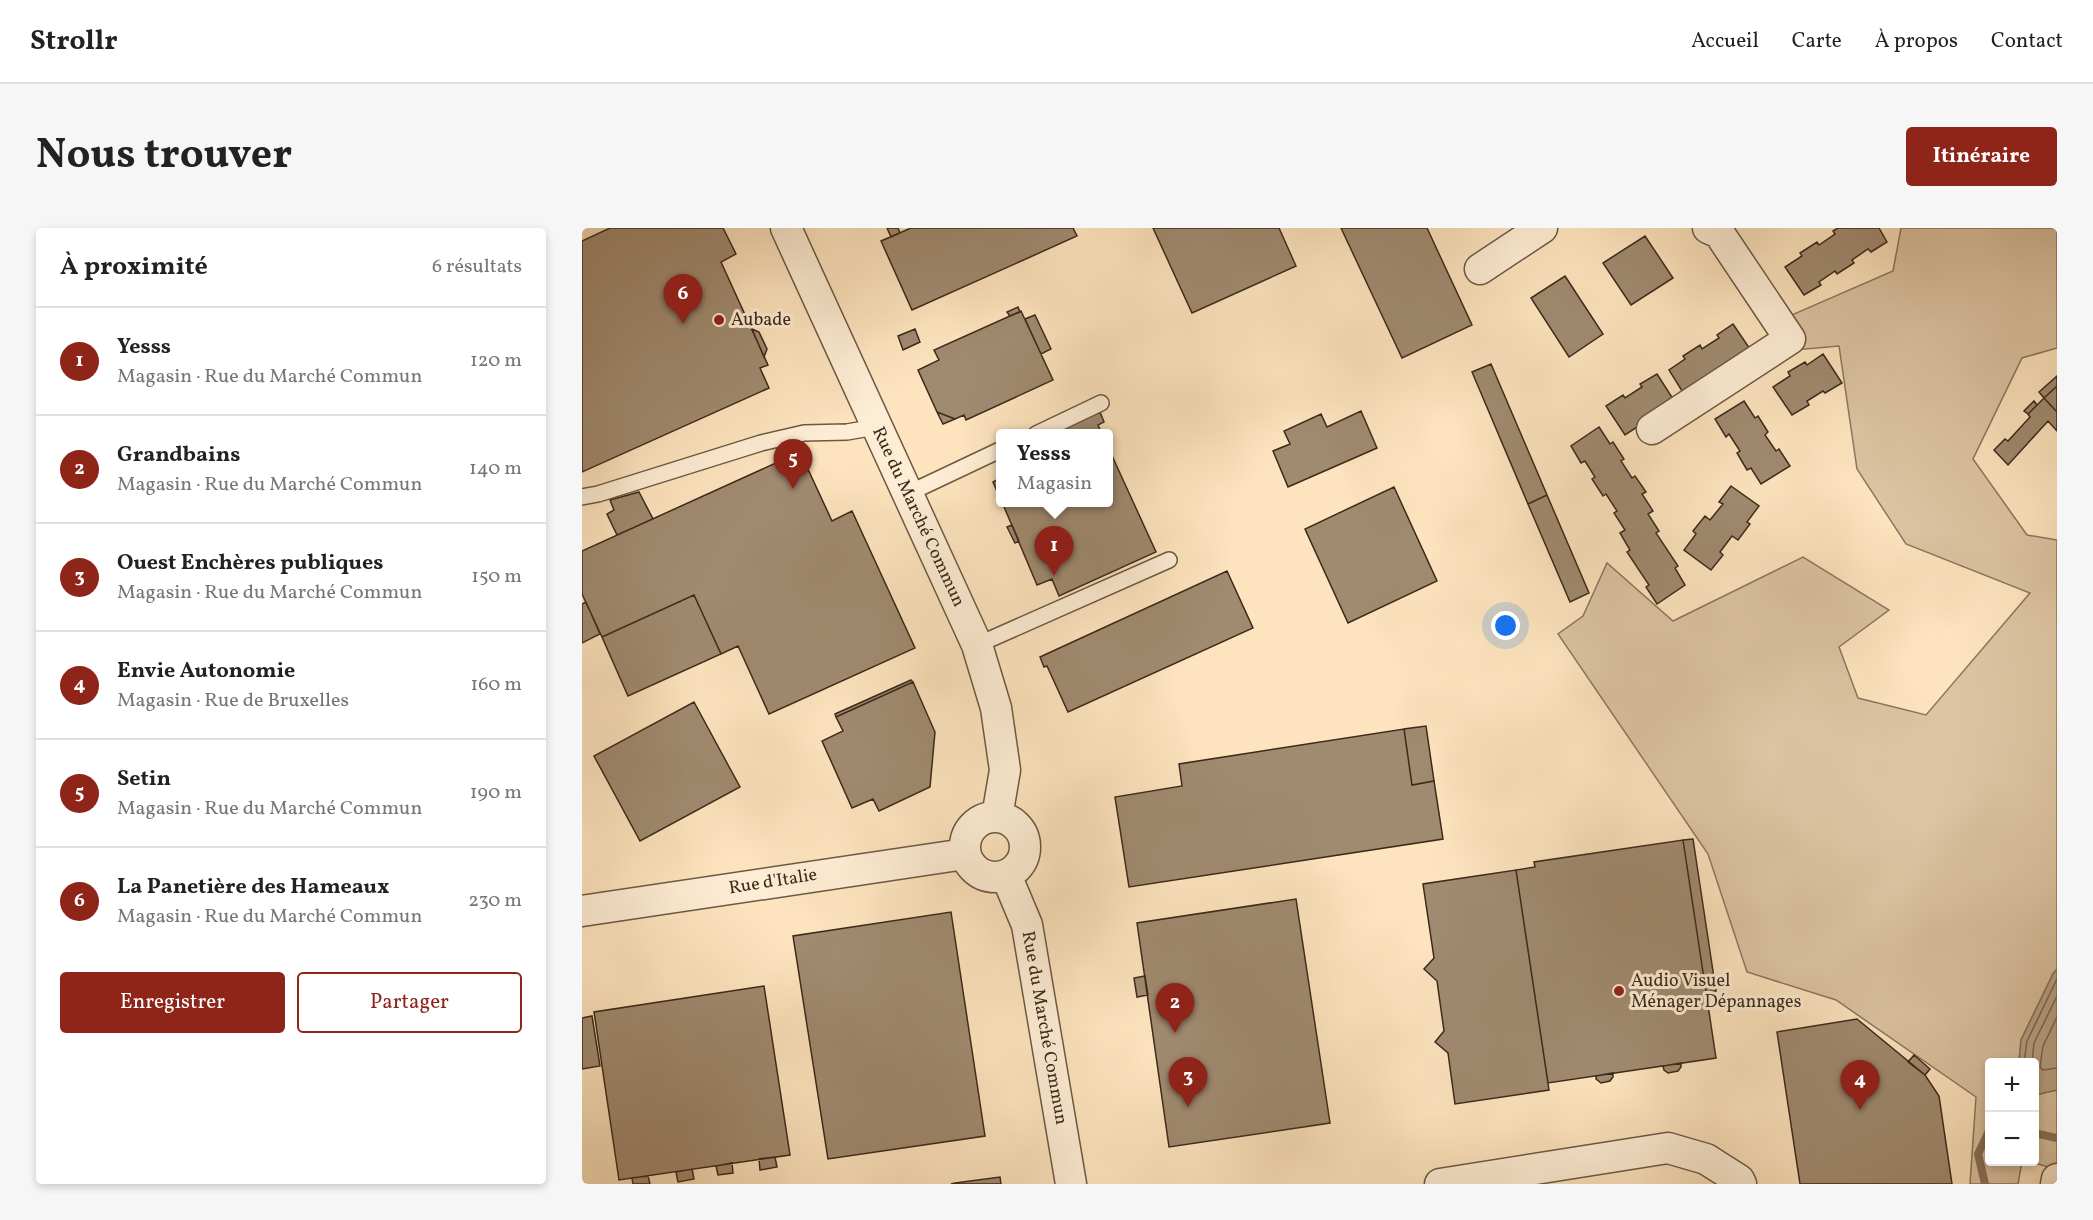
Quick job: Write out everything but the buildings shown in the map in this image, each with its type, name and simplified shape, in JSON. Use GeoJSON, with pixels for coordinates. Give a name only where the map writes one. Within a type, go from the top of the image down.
{"type":"FeatureCollection","features":[{"type":"Feature","properties":{"kind":"street","name":"Rue du Marché Commun"},"geometry":{"type":"LineString","coordinates":[[786,228],[977,645],[996,708],[1005,770],[998,817]]}},
{"type":"Feature","properties":{"kind":"street"},"geometry":{"type":"LineString","coordinates":[[1480,269],[1542,228]]}},
{"type":"Feature","properties":{"kind":"street"},"geometry":{"type":"LineString","coordinates":[[1652,429],[1790,339],[1719,233],[1708,228]]}},
{"type":"Feature","properties":{"kind":"street"},"geometry":{"type":"LineString","coordinates":[[998,817],[1007,819],[1016,825],[1022,833],[1025,853],[1015,870],[995,878],[976,871],[969,864],[965,854],[967,835],[971,827],[979,821],[998,817]]}},
{"type":"Feature","properties":{"kind":"street","name":"Rue d'Italie"},"geometry":{"type":"LineString","coordinates":[[582,911],[965,854]]}},
{"type":"Feature","properties":{"kind":"street","name":"Rue du Marché Commun"},"geometry":{"type":"LineString","coordinates":[[1006,875],[1027,925],[1071,1184]]}},
{"type":"Feature","properties":{"kind":"street"},"geometry":{"type":"LineString","coordinates":[[1440,1184],[1668,1148],[1706,1160],[1739,1180],[1741,1184]]}},
{"type":"Feature","properties":{"kind":"street"},"geometry":{"type":"LineString","coordinates":[[2056,1184],[2057,1179]]}},
{"type":"Feature","properties":{"kind":"lane"},"geometry":{"type":"LineString","coordinates":[[1046,429],[1101,403]]}},
{"type":"Feature","properties":{"kind":"lane"},"geometry":{"type":"LineString","coordinates":[[582,497],[761,443],[804,433],[847,432],[876,427]]}},
{"type":"Feature","properties":{"kind":"lane"},"geometry":{"type":"LineString","coordinates":[[907,494],[996,452]]}},
{"type":"Feature","properties":{"kind":"lane"},"geometry":{"type":"LineString","coordinates":[[977,645],[1169,560]]}},
{"type":"Feature","properties":{"kind":"shaded area"},"geometry":{"type":"Polygon","coordinates":[[[1901,228],[2057,228],[2057,348],[2022,358],[1973,459],[2027,535],[2057,540],[2057,969],[2021,1040],[2019,1058],[1985,1058],[1985,1166],[2021,1166],[2018,1184],[1970,1184],[1976,1097],[1836,1000],[1747,972],[1708,854],[1558,634],[1583,616],[1607,563],[1673,621],[1803,557],[1889,610],[1839,647],[1858,698],[1926,715],[2030,593],[1906,544],[1857,469],[1839,346],[1794,350],[1771,324],[1893,271],[1901,228]]]}},
{"type":"Feature","properties":{"kind":"shaded area"},"geometry":{"type":"Polygon","coordinates":[[[2057,1090],[2057,1170],[2039,1164],[2039,1094],[2057,1090]]]}},
{"type":"Feature","properties":{"kind":"water"},"geometry":{"type":"Polygon","coordinates":[[[2057,969],[2057,1090],[2039,1094],[2039,1058],[2019,1058],[2021,1040],[2057,969]]]}},
{"type":"Feature","properties":{"kind":"waterway"},"geometry":{"type":"LineString","coordinates":[[2039,1134],[2057,1138]]}},
{"type":"Feature","properties":{"kind":"waterway"},"geometry":{"type":"LineString","coordinates":[[1985,1139],[1978,1154],[1985,1184]]}},
{"type":"Feature","properties":{"kind":"place","name":"Aubade"},"geometry":{"type":"Point","coordinates":[719,320]}},
{"type":"Feature","properties":{"kind":"place","name":"La Panetière des Hameaux"},"geometry":{"type":"Point","coordinates":[683,324]}},
{"type":"Feature","properties":{"kind":"place","name":"Setin"},"geometry":{"type":"Point","coordinates":[793,489]}},
{"type":"Feature","properties":{"kind":"place","name":"Yesss"},"geometry":{"type":"Point","coordinates":[1054,576]}},
{"type":"Feature","properties":{"kind":"place","name":"Audio Visuel Ménager Dépannages"},"geometry":{"type":"Point","coordinates":[1619,991]}},
{"type":"Feature","properties":{"kind":"place","name":"Grandbains"},"geometry":{"type":"Point","coordinates":[1175,1033]}},
{"type":"Feature","properties":{"kind":"place","name":"Ouest Enchères publiques"},"geometry":{"type":"Point","coordinates":[1188,1107]}},
{"type":"Feature","properties":{"kind":"place","name":"Envie Autonomie"},"geometry":{"type":"Point","coordinates":[1860,1110]}}]}
